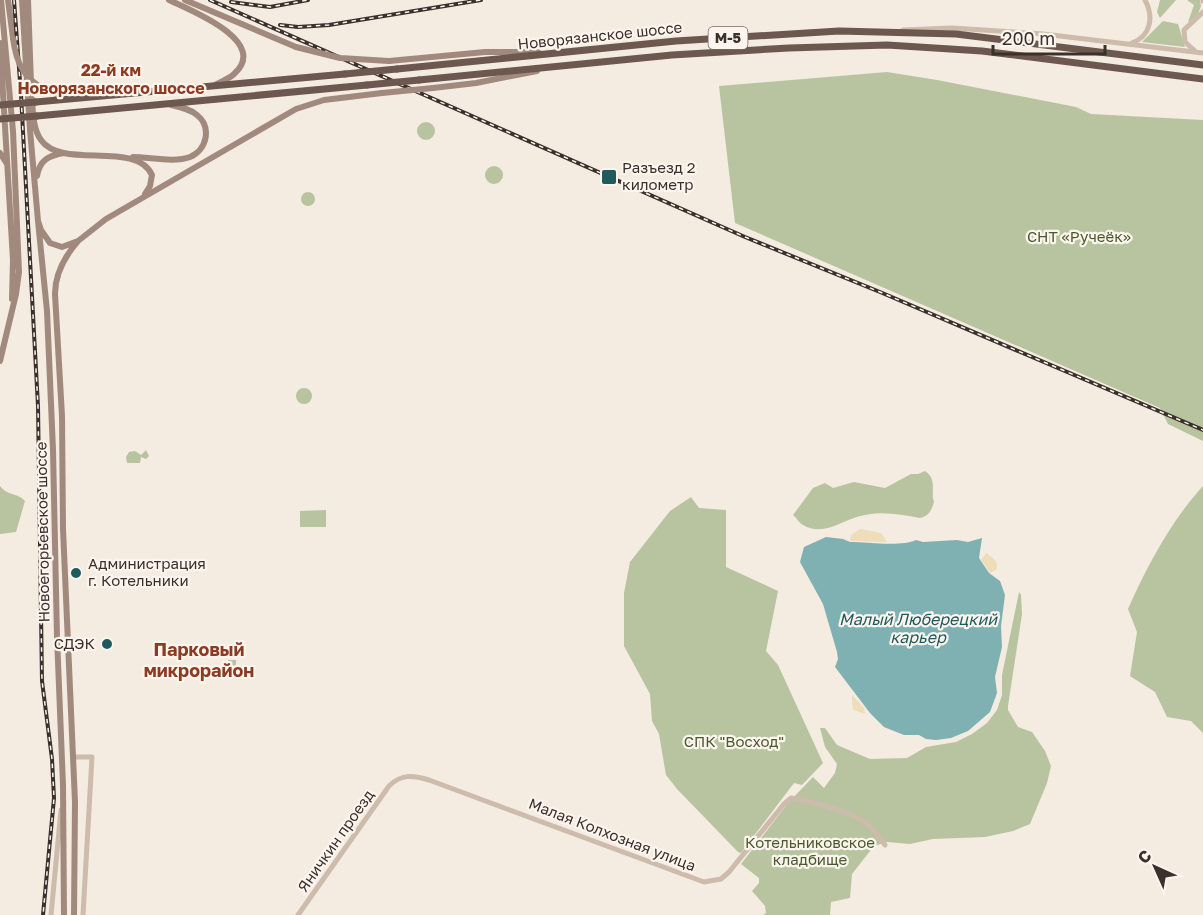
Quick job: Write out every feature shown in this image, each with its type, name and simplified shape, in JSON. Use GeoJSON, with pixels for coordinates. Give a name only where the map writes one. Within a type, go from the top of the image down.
{"type":"FeatureCollection","features":[{"type":"Feature","properties":{"kind":"highway","name":"Новорязанское шоссе"},"geometry":{"type":"LineString","coordinates":[[0,105],[211,87],[676,41],[798,33],[956,34],[1203,65]]}},
{"type":"Feature","properties":{"kind":"highway","name":"Новорязанское шоссе"},"geometry":{"type":"LineString","coordinates":[[0,119],[741,51],[905,45],[993,52],[1203,79]]}},
{"type":"Feature","properties":{"kind":"main road"},"geometry":{"type":"LineString","coordinates":[[0,360],[18,282],[7,145],[6,76],[1,0]]}},
{"type":"Feature","properties":{"kind":"main road","name":"М-5"},"geometry":{"type":"LineString","coordinates":[[8,0],[15,53],[19,65],[31,81],[47,91],[75,99]]}},
{"type":"Feature","properties":{"kind":"main road","name":"Новоегорьевское шоссе"},"geometry":{"type":"LineString","coordinates":[[22,0],[30,130],[47,311],[63,785],[64,915]]}},
{"type":"Feature","properties":{"kind":"main road"},"geometry":{"type":"LineString","coordinates":[[28,0],[32,98],[36,129],[45,145],[66,153]]}},
{"type":"Feature","properties":{"kind":"main road","name":"М-5"},"geometry":{"type":"LineString","coordinates":[[169,0],[192,11],[235,38],[242,48],[243,59],[236,73],[211,87]]}},
{"type":"Feature","properties":{"kind":"main road","name":"М-5"},"geometry":{"type":"LineString","coordinates":[[185,0],[296,47],[340,58],[389,61],[485,52],[571,52]]}},
{"type":"Feature","properties":{"kind":"main road"},"geometry":{"type":"LineString","coordinates":[[0,43],[1,64],[6,76],[4,94],[8,165],[16,248]]}},
{"type":"Feature","properties":{"kind":"main road","name":"Новоегорьевское шоссе"},"geometry":{"type":"LineString","coordinates":[[74,915],[75,813],[63,529],[62,416],[55,287],[63,264],[78,241],[100,223],[297,109],[324,100],[476,83],[563,66]]}},
{"type":"Feature","properties":{"kind":"main road"},"geometry":{"type":"LineString","coordinates":[[0,87],[4,94]]}},
{"type":"Feature","properties":{"kind":"main road","name":"М-5"},"geometry":{"type":"LineString","coordinates":[[121,158],[183,159],[197,153],[202,147],[206,130],[201,118],[191,111],[167,104]]}},
{"type":"Feature","properties":{"kind":"main road"},"geometry":{"type":"LineString","coordinates":[[0,138],[6,126]]}},
{"type":"Feature","properties":{"kind":"main road"},"geometry":{"type":"LineString","coordinates":[[0,153],[8,165]]}},
{"type":"Feature","properties":{"kind":"main road"},"geometry":{"type":"LineString","coordinates":[[36,181],[39,166],[44,159],[52,155],[66,153],[121,158],[143,163],[150,170],[152,181],[144,196]]}},
{"type":"Feature","properties":{"kind":"main road"},"geometry":{"type":"LineString","coordinates":[[38,221],[43,235],[53,245],[62,247],[78,241]]}},
{"type":"Feature","properties":{"kind":"street"},"geometry":{"type":"LineString","coordinates":[[1129,44],[1140,39],[1149,28],[1150,16],[1145,0]]}},
{"type":"Feature","properties":{"kind":"street"},"geometry":{"type":"LineString","coordinates":[[1200,52],[1189,48],[1183,34],[1185,27],[1203,12]]}},
{"type":"Feature","properties":{"kind":"street"},"geometry":{"type":"LineString","coordinates":[[886,32],[952,28],[1064,35],[1200,52]]}},
{"type":"Feature","properties":{"kind":"street"},"geometry":{"type":"LineString","coordinates":[[73,757],[92,757],[83,915]]}},
{"type":"Feature","properties":{"kind":"street","name":"Малая Колхозная улица"},"geometry":{"type":"LineString","coordinates":[[394,781],[404,776],[416,776],[429,780],[704,882],[721,879],[729,872],[791,798],[856,817],[868,825],[885,845]]}},
{"type":"Feature","properties":{"kind":"street","name":"Яничкин проезд"},"geometry":{"type":"LineString","coordinates":[[298,915],[394,781]]}},
{"type":"Feature","properties":{"kind":"street"},"geometry":{"type":"LineString","coordinates":[[51,915],[63,785]]}},
{"type":"Feature","properties":{"kind":"green space"},"geometry":{"type":"Polygon","coordinates":[[[1160,0],[1176,0],[1160,18],[1157,12],[1160,0]]]}},
{"type":"Feature","properties":{"kind":"green space"},"geometry":{"type":"Polygon","coordinates":[[[1187,0],[1200,0],[1201,6],[1197,17],[1188,22],[1194,5],[1187,0]]]}},
{"type":"Feature","properties":{"kind":"green space"},"geometry":{"type":"Polygon","coordinates":[[[1163,21],[1178,24],[1185,47],[1142,42],[1163,21]]]}},
{"type":"Feature","properties":{"kind":"green space","name":"СНТ «Ручеёк»"},"geometry":{"type":"Polygon","coordinates":[[[887,72],[1076,107],[1091,114],[1203,120],[1203,441],[1168,424],[1160,408],[735,223],[719,86],[887,72]]]}},
{"type":"Feature","properties":{"kind":"green space"},"geometry":{"type":"Polygon","coordinates":[[[426,122],[432,125],[435,131],[432,137],[426,140],[420,137],[417,131],[420,125],[426,122]]]}},
{"type":"Feature","properties":{"kind":"green space"},"geometry":{"type":"Polygon","coordinates":[[[490,166],[498,166],[503,171],[501,182],[490,184],[485,179],[485,171],[490,166]]]}},
{"type":"Feature","properties":{"kind":"green space"},"geometry":{"type":"Polygon","coordinates":[[[305,192],[311,192],[315,199],[311,206],[305,206],[301,202],[301,196],[305,192]]]}},
{"type":"Feature","properties":{"kind":"green space"},"geometry":{"type":"Polygon","coordinates":[[[304,388],[312,396],[304,404],[296,396],[304,388]]]}},
{"type":"Feature","properties":{"kind":"green space"},"geometry":{"type":"Polygon","coordinates":[[[146,450],[149,456],[146,459],[141,457],[140,463],[127,463],[126,457],[129,452],[135,451],[141,455],[146,450]]]}},
{"type":"Feature","properties":{"kind":"green space"},"geometry":{"type":"Polygon","coordinates":[[[925,471],[933,482],[934,502],[930,512],[920,518],[879,513],[857,517],[819,529],[803,525],[793,515],[813,488],[825,483],[833,488],[854,482],[885,488],[911,474],[925,471]]]}},
{"type":"Feature","properties":{"kind":"green space"},"geometry":{"type":"Polygon","coordinates":[[[0,486],[25,501],[16,532],[0,534],[0,486]]]}},
{"type":"Feature","properties":{"kind":"green space"},"geometry":{"type":"Polygon","coordinates":[[[1203,486],[1203,733],[1191,721],[1167,717],[1155,692],[1130,676],[1137,632],[1128,609],[1161,544],[1180,514],[1203,486]]]}},
{"type":"Feature","properties":{"kind":"green space","name":"СПК \"Восход\""},"geometry":{"type":"Polygon","coordinates":[[[691,497],[699,508],[726,510],[726,567],[778,591],[766,651],[778,665],[823,763],[802,785],[794,783],[741,853],[666,775],[659,734],[652,721],[650,694],[624,646],[624,593],[630,562],[670,511],[691,497]]]}},
{"type":"Feature","properties":{"kind":"green space"},"geometry":{"type":"Polygon","coordinates":[[[326,510],[326,527],[300,527],[300,511],[326,510]]]}},
{"type":"Feature","properties":{"kind":"green space","name":"Котельниковское кладбище"},"geometry":{"type":"Polygon","coordinates":[[[1019,592],[1022,614],[1008,710],[1018,727],[1032,732],[1045,751],[1051,766],[1047,783],[1030,824],[1013,831],[985,837],[933,839],[910,844],[887,842],[874,846],[852,874],[850,898],[831,902],[830,915],[763,915],[766,913],[765,906],[752,891],[759,883],[759,878],[741,864],[788,803],[813,777],[824,788],[835,773],[837,764],[825,747],[820,728],[825,728],[837,745],[870,759],[907,758],[926,747],[956,742],[972,734],[987,723],[997,710],[1002,695],[1002,675],[1019,592]]]}},
{"type":"Feature","properties":{"kind":"green space"},"geometry":{"type":"Polygon","coordinates":[[[228,660],[236,660],[236,677],[230,677],[228,660]]]}},
{"type":"Feature","properties":{"kind":"sand"},"geometry":{"type":"Polygon","coordinates":[[[860,529],[881,533],[887,542],[850,541],[851,535],[860,529]]]}},
{"type":"Feature","properties":{"kind":"sand"},"geometry":{"type":"Polygon","coordinates":[[[986,553],[995,560],[997,565],[996,570],[990,573],[981,560],[986,553]]]}},
{"type":"Feature","properties":{"kind":"sand"},"geometry":{"type":"Polygon","coordinates":[[[852,695],[864,708],[865,714],[854,710],[852,695]]]}},
{"type":"Feature","properties":{"kind":"water","name":"Малый Люберецкий карьер"},"geometry":{"type":"Polygon","coordinates":[[[826,537],[850,542],[893,544],[916,540],[968,542],[982,538],[979,558],[989,573],[1000,581],[1005,595],[1001,626],[1002,647],[995,677],[997,693],[990,712],[968,731],[951,738],[936,740],[926,739],[919,735],[904,735],[884,727],[870,713],[835,667],[838,659],[837,652],[823,604],[800,562],[804,547],[826,537]]]}},
{"type":"Feature","properties":{"kind":"railway"},"geometry":{"type":"LineString","coordinates":[[14,0],[38,406],[42,681],[52,759],[54,798],[43,915]]}},
{"type":"Feature","properties":{"kind":"railway"},"geometry":{"type":"LineString","coordinates":[[210,0],[745,237],[1203,430]]}},
{"type":"Feature","properties":{"kind":"railway"},"geometry":{"type":"LineString","coordinates":[[231,2],[270,7],[308,0]]}},
{"type":"Feature","properties":{"kind":"railway"},"geometry":{"type":"LineString","coordinates":[[280,25],[298,27],[329,25],[481,0]]}},
{"type":"Feature","properties":{"kind":"place","name":"Разъезд 2 километр"},"geometry":{"type":"Point","coordinates":[609,177]}},
{"type":"Feature","properties":{"kind":"place","name":"Администрация г. Котельники"},"geometry":{"type":"Point","coordinates":[76,573]}},
{"type":"Feature","properties":{"kind":"place","name":"СДЭК"},"geometry":{"type":"Point","coordinates":[107,644]}},
{"type":"Feature","properties":{"kind":"district","name":"22-й км Новорязанского шоссе"},"geometry":{"type":"Point","coordinates":[111,79]}},
{"type":"Feature","properties":{"kind":"district","name":"Парковый микрорайон"},"geometry":{"type":"Point","coordinates":[199,660]}}]}
